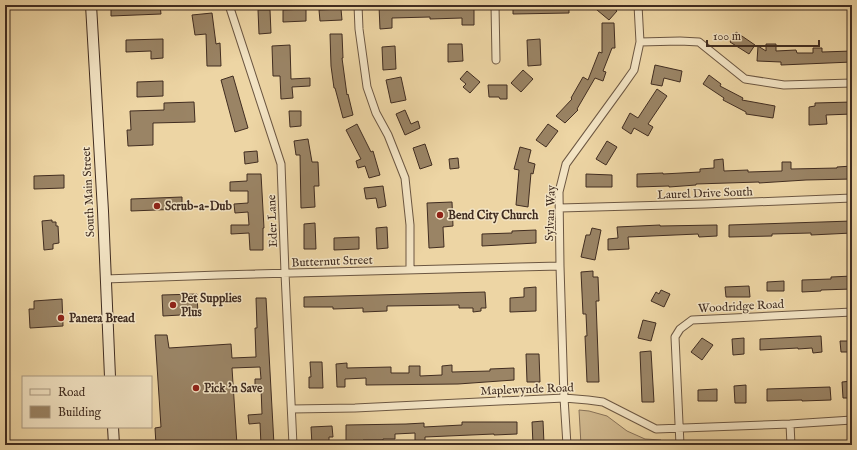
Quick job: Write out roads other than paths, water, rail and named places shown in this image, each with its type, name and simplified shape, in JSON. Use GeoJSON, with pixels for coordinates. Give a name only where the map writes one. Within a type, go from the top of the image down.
{"type":"FeatureCollection","features":[{"type":"Feature","properties":{"kind":"main road","name":"South Main Street"},"geometry":{"type":"LineString","coordinates":[[91,5],[103,211],[110,376]]}},
{"type":"Feature","properties":{"kind":"main road"},"geometry":{"type":"LineString","coordinates":[[113,428],[114,445]]}},
{"type":"Feature","properties":{"kind":"street","name":"Eder Lane"},"geometry":{"type":"LineString","coordinates":[[229,5],[281,164],[294,445]]}},
{"type":"Feature","properties":{"kind":"street"},"geometry":{"type":"LineString","coordinates":[[358,5],[359,29],[367,88],[376,113],[388,135],[405,178],[410,225],[410,270]]}},
{"type":"Feature","properties":{"kind":"street"},"geometry":{"type":"LineString","coordinates":[[495,5],[496,60]]}},
{"type":"Feature","properties":{"kind":"street","name":"Sylvan Way"},"geometry":{"type":"LineString","coordinates":[[567,445],[560,266],[560,192],[566,164],[634,70],[640,42],[638,5]]}},
{"type":"Feature","properties":{"kind":"street"},"geometry":{"type":"LineString","coordinates":[[640,42],[699,42],[745,79],[784,85],[852,83]]}},
{"type":"Feature","properties":{"kind":"street","name":"Laurel Drive South"},"geometry":{"type":"LineString","coordinates":[[560,208],[852,198]]}},
{"type":"Feature","properties":{"kind":"street","name":"Butternut Street"},"geometry":{"type":"LineString","coordinates":[[105,279],[560,266]]}},
{"type":"Feature","properties":{"kind":"street","name":"Woodridge Road"},"geometry":{"type":"LineString","coordinates":[[680,445],[675,337],[680,328],[692,320],[852,312]]}},
{"type":"Feature","properties":{"kind":"street","name":"Maplewynde Road"},"geometry":{"type":"LineString","coordinates":[[292,409],[355,408],[564,398],[603,402],[656,429],[852,420]]}},
{"type":"Feature","properties":{"kind":"street"},"geometry":{"type":"LineString","coordinates":[[790,424],[791,445]]}},
{"type":"Feature","properties":{"kind":"place","name":"Scrub-a-Dub"},"geometry":{"type":"Point","coordinates":[157,206]}},
{"type":"Feature","properties":{"kind":"place","name":"Bend City Church"},"geometry":{"type":"Point","coordinates":[440,215]}},
{"type":"Feature","properties":{"kind":"place","name":"Pet Supplies Plus"},"geometry":{"type":"Point","coordinates":[173,305]}},
{"type":"Feature","properties":{"kind":"place","name":"Panera Bread"},"geometry":{"type":"Point","coordinates":[61,318]}},
{"type":"Feature","properties":{"kind":"place","name":"Pick 'n Save"},"geometry":{"type":"Point","coordinates":[196,388]}}]}
